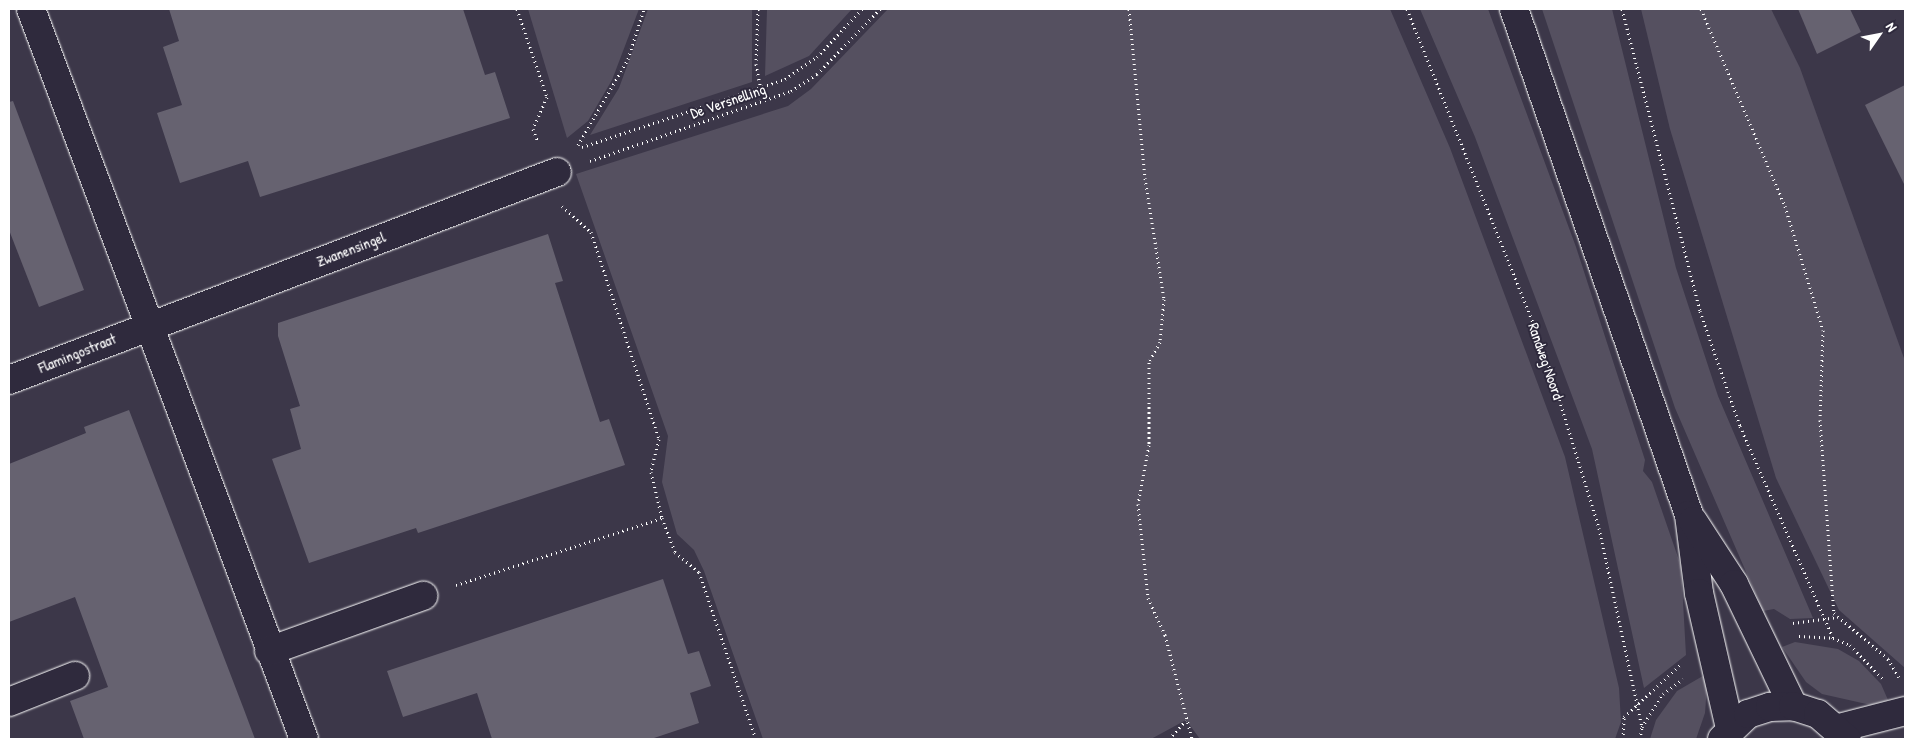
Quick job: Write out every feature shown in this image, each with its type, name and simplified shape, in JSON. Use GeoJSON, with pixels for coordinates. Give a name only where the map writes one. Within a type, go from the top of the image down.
{"type":"FeatureCollection","features":[{"type":"Feature","properties":{"kind":"street"},"geometry":{"type":"LineString","coordinates":[[31,9],[146,326],[304,739]]}},
{"type":"Feature","properties":{"kind":"street"},"geometry":{"type":"LineString","coordinates":[[1514,9],[1689,515],[1699,593],[1726,734],[1770,707],[1793,706],[1818,714],[1843,734],[1903,703]]}},
{"type":"Feature","properties":{"kind":"street","name":"Zwanensingel"},"geometry":{"type":"LineString","coordinates":[[146,326],[554,173]]}},
{"type":"Feature","properties":{"kind":"street","name":"Flamingostraat"},"geometry":{"type":"LineString","coordinates":[[9,380],[146,326]]}},
{"type":"Feature","properties":{"kind":"street"},"geometry":{"type":"LineString","coordinates":[[1689,515],[1734,584],[1793,706]]}},
{"type":"Feature","properties":{"kind":"street"},"geometry":{"type":"LineString","coordinates":[[269,651],[424,596]]}},
{"type":"Feature","properties":{"kind":"street"},"geometry":{"type":"LineString","coordinates":[[9,702],[75,676]]}},
{"type":"Feature","properties":{"kind":"path"},"geometry":{"type":"LineString","coordinates":[[517,9],[547,97],[533,129],[554,173],[563,210],[592,232],[659,439],[651,472],[662,518],[675,552],[699,572],[756,739]]}},
{"type":"Feature","properties":{"kind":"path"},"geometry":{"type":"LineString","coordinates":[[644,9],[628,59],[575,149],[759,88],[802,70],[862,9]]}},
{"type":"Feature","properties":{"kind":"path"},"geometry":{"type":"LineString","coordinates":[[758,9],[759,88],[763,100]]}},
{"type":"Feature","properties":{"kind":"path","name":"De Versnelling"},"geometry":{"type":"LineString","coordinates":[[554,173],[791,91],[817,74],[880,9]]}},
{"type":"Feature","properties":{"kind":"path"},"geometry":{"type":"LineString","coordinates":[[1130,9],[1145,178],[1164,299],[1160,342],[1149,362],[1149,445],[1138,504],[1148,598],[1166,635],[1192,739]]}},
{"type":"Feature","properties":{"kind":"path","name":"Randweg Noord"},"geometry":{"type":"LineString","coordinates":[[1407,9],[1543,347],[1599,528],[1642,727],[1640,739]]}},
{"type":"Feature","properties":{"kind":"path"},"geometry":{"type":"LineString","coordinates":[[1622,9],[1700,311],[1740,426],[1833,638],[1875,667],[1903,703]]}},
{"type":"Feature","properties":{"kind":"path"},"geometry":{"type":"LineString","coordinates":[[1701,9],[1785,206],[1823,330],[1820,420],[1834,613],[1888,659],[1903,703]]}},
{"type":"Feature","properties":{"kind":"path"},"geometry":{"type":"LineString","coordinates":[[424,596],[662,518]]}},
{"type":"Feature","properties":{"kind":"path"},"geometry":{"type":"LineString","coordinates":[[1169,739],[1186,720]]}},
{"type":"Feature","properties":{"kind":"shaded area"},"geometry":{"type":"Polygon","coordinates":[[[528,9],[639,9],[612,80],[588,121],[567,138],[528,9]]]}},
{"type":"Feature","properties":{"kind":"shaded area"},"geometry":{"type":"Polygon","coordinates":[[[648,9],[752,9],[752,82],[590,135],[619,88],[648,9]]]}},
{"type":"Feature","properties":{"kind":"shaded area"},"geometry":{"type":"Polygon","coordinates":[[[767,9],[852,9],[809,56],[765,76],[767,9]]]}},
{"type":"Feature","properties":{"kind":"shaded area"},"geometry":{"type":"Polygon","coordinates":[[[888,9],[1390,9],[1450,148],[1565,457],[1619,688],[1621,722],[1615,739],[1200,739],[1186,720],[1151,739],[763,739],[704,571],[694,550],[677,534],[662,482],[668,436],[576,174],[788,106],[811,89],[888,9]]]}},
{"type":"Feature","properties":{"kind":"shaded area"},"geometry":{"type":"Polygon","coordinates":[[[1420,9],[1488,9],[1576,247],[1645,460],[1643,471],[1652,482],[1681,566],[1686,655],[1644,688],[1592,449],[1475,137],[1420,9]]]}},
{"type":"Feature","properties":{"kind":"shaded area"},"geometry":{"type":"Polygon","coordinates":[[[1542,9],[1612,9],[1676,268],[1718,396],[1813,618],[1790,619],[1774,609],[1763,611],[1675,408],[1542,9]]]}},
{"type":"Feature","properties":{"kind":"shaded area"},"geometry":{"type":"Polygon","coordinates":[[[1641,9],[1771,9],[1800,68],[1905,361],[1905,668],[1839,610],[1776,478],[1670,129],[1641,9]]]}},
{"type":"Feature","properties":{"kind":"shaded area"},"geometry":{"type":"Polygon","coordinates":[[[1795,642],[1838,649],[1859,661],[1881,684],[1888,700],[1871,705],[1822,694],[1806,682],[1782,647],[1795,642]]]}},
{"type":"Feature","properties":{"kind":"shaded area"},"geometry":{"type":"Polygon","coordinates":[[[1708,673],[1705,713],[1696,739],[1650,739],[1656,720],[1677,691],[1708,673]]]}},
{"type":"Feature","properties":{"kind":"building"},"geometry":{"type":"Polygon","coordinates":[[[169,9],[463,9],[485,75],[495,72],[510,118],[260,197],[248,161],[180,183],[157,113],[182,105],[163,47],[179,41],[169,9]]]}},
{"type":"Feature","properties":{"kind":"building"},"geometry":{"type":"Polygon","coordinates":[[[1798,9],[1850,9],[1861,32],[1817,54],[1798,9]]]}},
{"type":"Feature","properties":{"kind":"building"},"geometry":{"type":"Polygon","coordinates":[[[1905,85],[1905,186],[1865,105],[1905,85]]]}},
{"type":"Feature","properties":{"kind":"building"},"geometry":{"type":"Polygon","coordinates":[[[13,101],[84,290],[39,307],[9,230],[9,102],[13,101]]]}},
{"type":"Feature","properties":{"kind":"building"},"geometry":{"type":"Polygon","coordinates":[[[548,234],[563,281],[555,283],[600,422],[609,419],[625,465],[418,533],[416,528],[309,563],[272,459],[301,449],[290,409],[300,406],[278,336],[278,323],[548,234]]]}},
{"type":"Feature","properties":{"kind":"building"},"geometry":{"type":"Polygon","coordinates":[[[129,410],[255,739],[84,739],[70,701],[108,687],[75,597],[9,622],[9,464],[86,433],[84,427],[129,410]]]}},
{"type":"Feature","properties":{"kind":"building"},"geometry":{"type":"Polygon","coordinates":[[[663,579],[688,654],[699,651],[711,686],[690,693],[699,723],[651,739],[492,739],[477,693],[403,717],[387,671],[663,579]]]}}]}
